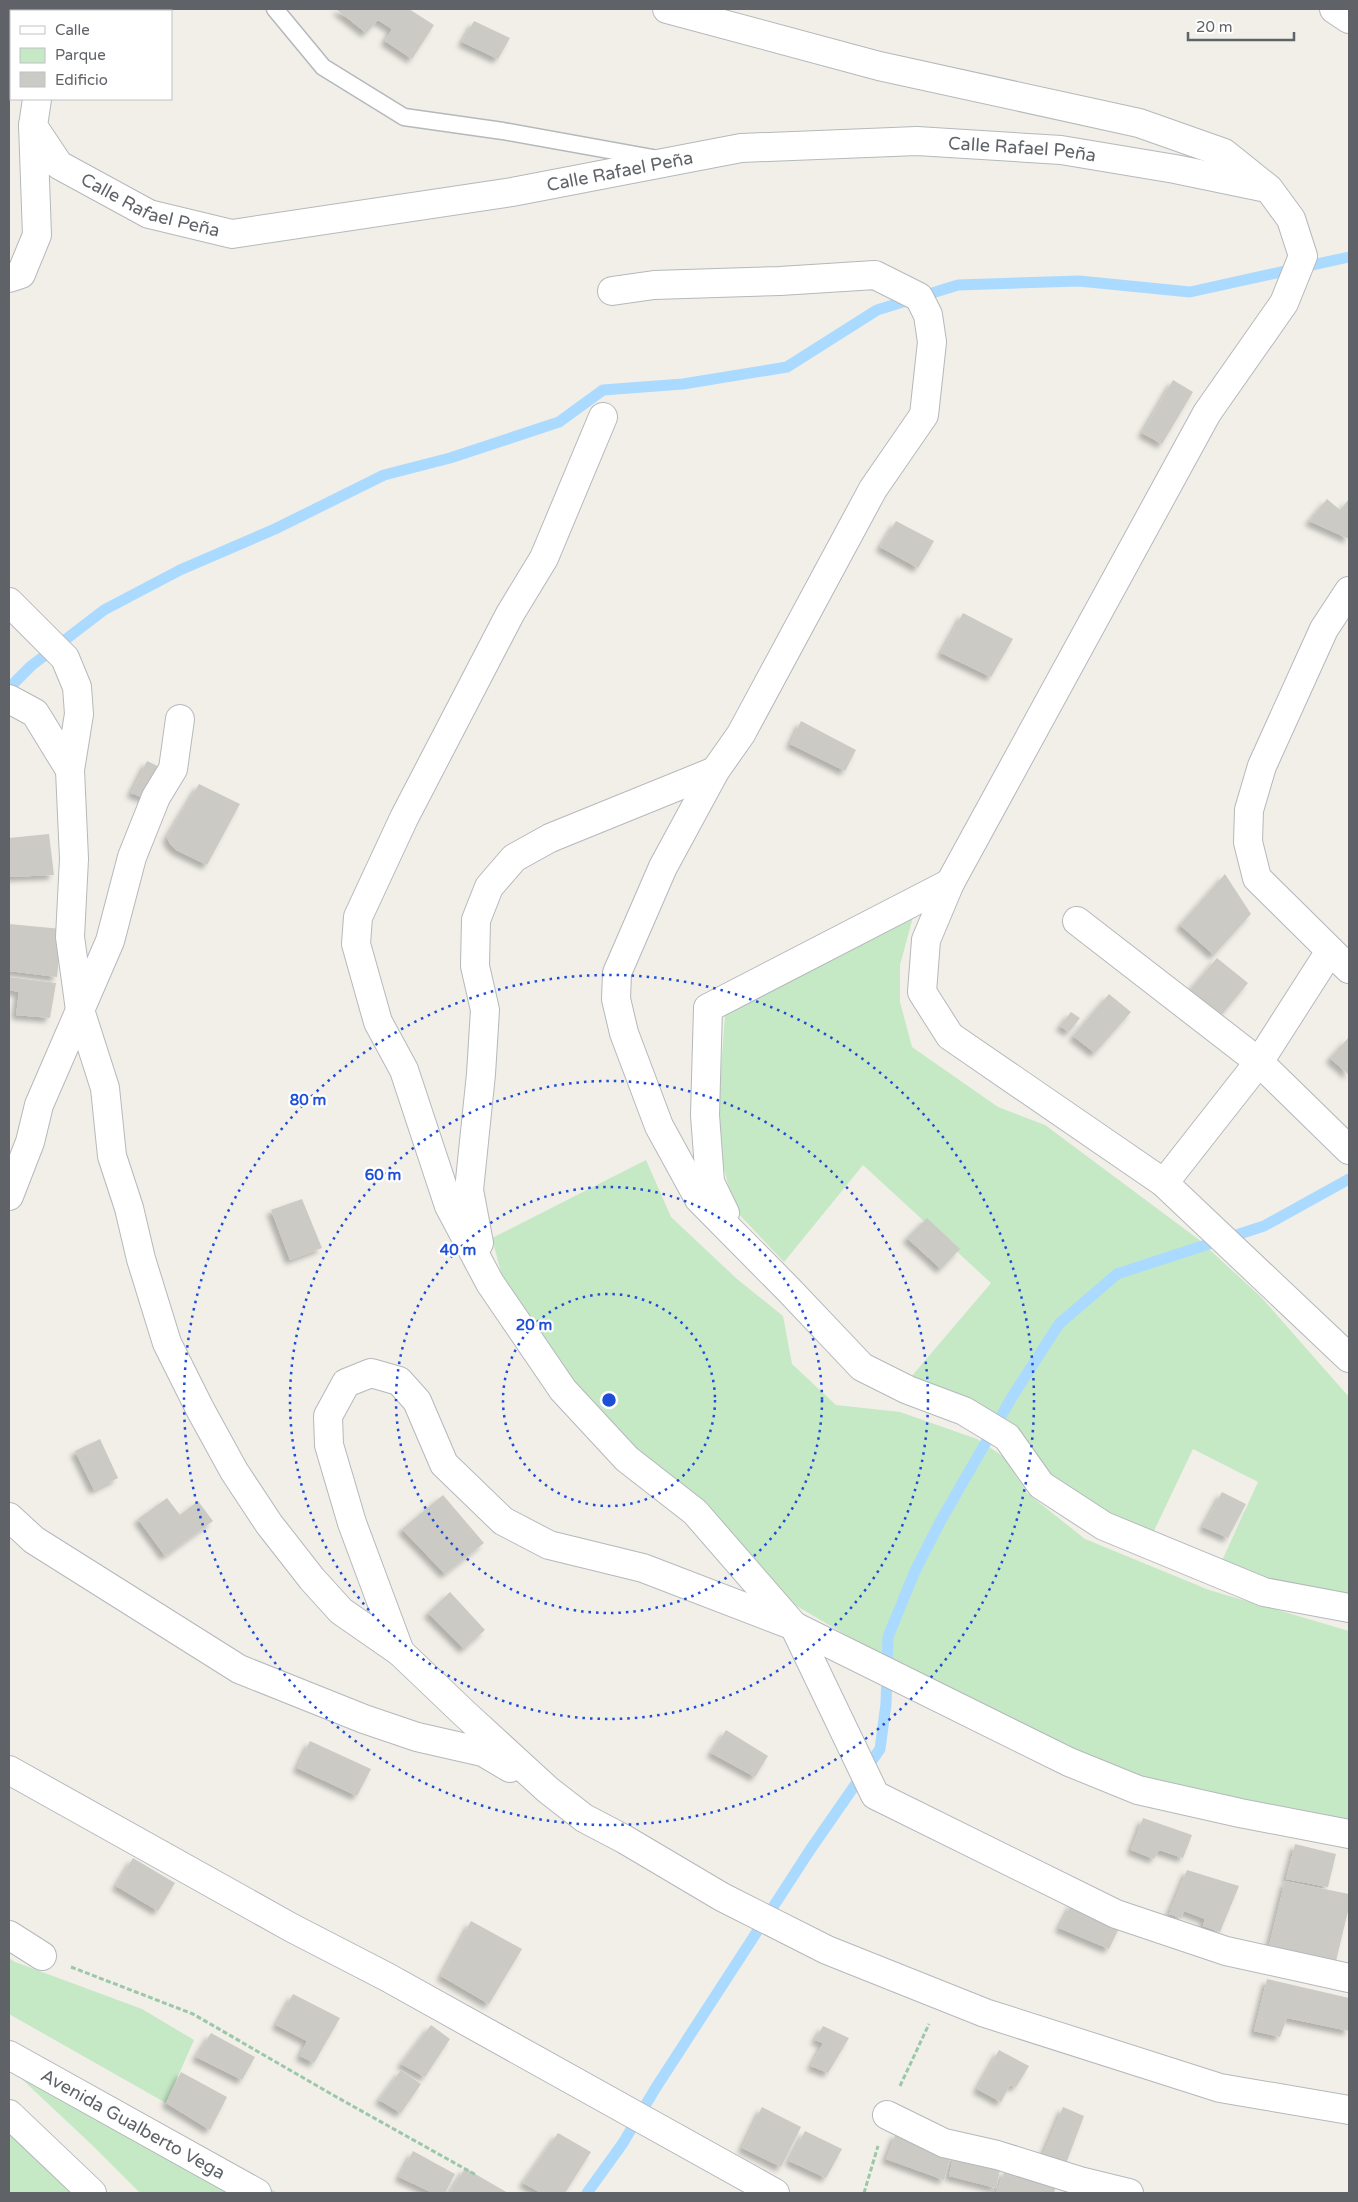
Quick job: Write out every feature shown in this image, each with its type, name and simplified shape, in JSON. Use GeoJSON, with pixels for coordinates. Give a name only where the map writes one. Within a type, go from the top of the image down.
{"type":"FeatureCollection","features":[{"type":"Feature","properties":{"kind":"street"},"geometry":{"type":"LineString","coordinates":[[667,9],[879,66],[1139,123],[1224,153],[1269,189],[1291,219],[1303,256],[1284,303],[1207,413],[950,883],[926,940],[922,992],[950,1036],[1164,1183],[1349,1358]]}},
{"type":"Feature","properties":{"kind":"street"},"geometry":{"type":"LineString","coordinates":[[1334,9],[1349,19]]}},
{"type":"Feature","properties":{"kind":"street","name":"Calle Rafael Peña"},"geometry":{"type":"LineString","coordinates":[[21,100],[34,126],[59,165],[148,214],[232,234],[512,192],[741,148],[917,141],[1061,150],[1175,169],[1269,189]]}},
{"type":"Feature","properties":{"kind":"street"},"geometry":{"type":"LineString","coordinates":[[9,278],[21,274],[37,235],[34,189],[34,126],[37,100]]}},
{"type":"Feature","properties":{"kind":"street"},"geometry":{"type":"LineString","coordinates":[[612,292],[654,285],[780,281],[875,275],[919,297],[928,315],[932,342],[924,415],[873,489],[741,734],[715,771],[663,867],[617,973],[616,999],[624,1033],[659,1126],[699,1199],[862,1367],[908,1390],[964,1411],[1007,1437],[1041,1486],[1104,1526],[1264,1592],[1349,1608]]}},
{"type":"Feature","properties":{"kind":"street"},"geometry":{"type":"LineString","coordinates":[[603,417],[544,558],[510,614],[404,818],[358,916],[356,944],[378,1022],[404,1070],[449,1206],[490,1283],[562,1390],[627,1459],[695,1512],[794,1626],[875,1795],[1116,1914],[1226,1951],[1349,1978]]}},
{"type":"Feature","properties":{"kind":"street"},"geometry":{"type":"LineString","coordinates":[[1349,591],[1324,629],[1262,766],[1249,810],[1248,834],[1248,842],[1258,878],[1349,970]]}},
{"type":"Feature","properties":{"kind":"street"},"geometry":{"type":"LineString","coordinates":[[9,602],[65,658],[77,687],[79,714],[70,770],[74,859],[70,936],[80,1010],[105,1088],[112,1156],[129,1208],[141,1259],[167,1343],[234,1471],[269,1524],[312,1579],[341,1611],[400,1652],[548,1790],[584,1818],[624,1839],[722,1897],[827,1950],[985,2014],[1220,2088],[1349,2110]]}},
{"type":"Feature","properties":{"kind":"street"},"geometry":{"type":"LineString","coordinates":[[9,699],[35,713],[70,770]]}},
{"type":"Feature","properties":{"kind":"street"},"geometry":{"type":"LineString","coordinates":[[9,1196],[30,1142],[39,1105],[110,941],[132,857],[156,797],[173,769],[180,719]]}},
{"type":"Feature","properties":{"kind":"street"},"geometry":{"type":"LineString","coordinates":[[490,1283],[474,1225],[469,1190],[481,1074],[485,1010],[475,966],[476,920],[489,887],[514,858],[550,838],[715,771]]}},
{"type":"Feature","properties":{"kind":"street"},"geometry":{"type":"LineString","coordinates":[[736,1237],[710,1182],[705,1115],[708,1008],[950,883]]}},
{"type":"Feature","properties":{"kind":"street"},"geometry":{"type":"LineString","coordinates":[[1077,921],[1259,1062],[1349,1150]]}},
{"type":"Feature","properties":{"kind":"street"},"geometry":{"type":"LineString","coordinates":[[1164,1183],[1259,1062],[1330,950]]}},
{"type":"Feature","properties":{"kind":"street"},"geometry":{"type":"LineString","coordinates":[[51,1080],[70,1069],[84,1070],[94,1075],[105,1088]]}},
{"type":"Feature","properties":{"kind":"street"},"geometry":{"type":"LineString","coordinates":[[400,1652],[352,1523],[329,1445],[328,1416],[346,1383],[371,1373],[399,1381],[417,1401],[444,1464],[503,1521],[548,1545],[643,1568],[794,1626],[1069,1762],[1138,1790],[1240,1813],[1349,1834]]}},
{"type":"Feature","properties":{"kind":"street"},"geometry":{"type":"LineString","coordinates":[[9,1517],[34,1540],[239,1669],[364,1719],[417,1737],[483,1752],[548,1790]]}},
{"type":"Feature","properties":{"kind":"street"},"geometry":{"type":"LineString","coordinates":[[9,1770],[774,2193]]}},
{"type":"Feature","properties":{"kind":"street"},"geometry":{"type":"LineString","coordinates":[[9,1935],[42,1956]]}},
{"type":"Feature","properties":{"kind":"street","name":"Avenida Gualberto Vega"},"geometry":{"type":"LineString","coordinates":[[9,2055],[257,2193]]}},
{"type":"Feature","properties":{"kind":"street"},"geometry":{"type":"LineString","coordinates":[[9,2114],[92,2193]]}},
{"type":"Feature","properties":{"kind":"street"},"geometry":{"type":"LineString","coordinates":[[887,2115],[944,2143],[997,2155],[1080,2181],[1129,2193]]}},
{"type":"Feature","properties":{"kind":"lane"},"geometry":{"type":"LineString","coordinates":[[275,9],[323,66],[404,117],[503,131],[671,162]]}},
{"type":"Feature","properties":{"kind":"path"},"geometry":{"type":"LineString","coordinates":[[42,1956],[193,2014],[476,2175]]}},
{"type":"Feature","properties":{"kind":"green space"},"geometry":{"type":"Polygon","coordinates":[[[913,917],[900,965],[900,1002],[912,1047],[998,1107],[1045,1125],[1198,1239],[1261,1297],[1349,1397],[1349,1597],[1298,1588],[1220,1565],[1258,1482],[1193,1449],[1151,1537],[1078,1501],[1034,1464],[1007,1420],[911,1377],[991,1283],[863,1165],[784,1262],[735,1210],[716,1139],[725,1015],[913,917]]]}},
{"type":"Feature","properties":{"kind":"green space"},"geometry":{"type":"Polygon","coordinates":[[[646,1160],[671,1217],[737,1279],[783,1316],[792,1364],[836,1405],[900,1412],[977,1439],[1004,1457],[1027,1493],[1085,1539],[1209,1590],[1349,1631],[1349,1828],[1140,1779],[1055,1740],[868,1648],[790,1602],[620,1440],[549,1354],[503,1280],[492,1238],[646,1160]]]}},
{"type":"Feature","properties":{"kind":"green space"},"geometry":{"type":"Polygon","coordinates":[[[9,1958],[15,1962],[142,2009],[194,2040],[166,2103],[9,2014],[9,1958]]]}},
{"type":"Feature","properties":{"kind":"green space"},"geometry":{"type":"Polygon","coordinates":[[[9,2067],[180,2141],[278,2193],[140,2193],[9,2067]]]}},
{"type":"Feature","properties":{"kind":"green space"},"geometry":{"type":"Polygon","coordinates":[[[9,2107],[95,2193],[9,2193],[9,2107]]]}},
{"type":"Feature","properties":{"kind":"building"},"geometry":{"type":"Polygon","coordinates":[[[336,9],[409,9],[434,25],[412,59],[385,41],[392,29],[378,20],[366,33],[336,9]]]}},
{"type":"Feature","properties":{"kind":"building"},"geometry":{"type":"Polygon","coordinates":[[[474,21],[510,38],[498,59],[462,42],[474,21]]]}},
{"type":"Feature","properties":{"kind":"building"},"geometry":{"type":"Polygon","coordinates":[[[1173,380],[1193,392],[1162,444],[1142,433],[1173,380]]]}},
{"type":"Feature","properties":{"kind":"building"},"geometry":{"type":"Polygon","coordinates":[[[1327,499],[1340,510],[1349,499],[1349,539],[1309,521],[1327,499]]]}},
{"type":"Feature","properties":{"kind":"building"},"geometry":{"type":"Polygon","coordinates":[[[896,521],[934,541],[918,568],[880,547],[896,521]]]}},
{"type":"Feature","properties":{"kind":"building"},"geometry":{"type":"Polygon","coordinates":[[[963,613],[1013,639],[991,677],[941,653],[963,613]]]}},
{"type":"Feature","properties":{"kind":"building"},"geometry":{"type":"Polygon","coordinates":[[[801,721],[856,750],[845,771],[790,744],[801,721]]]}},
{"type":"Feature","properties":{"kind":"building"},"geometry":{"type":"Polygon","coordinates":[[[147,761],[166,770],[149,800],[131,793],[147,761]]]}},
{"type":"Feature","properties":{"kind":"building"},"geometry":{"type":"Polygon","coordinates":[[[199,784],[240,804],[207,865],[176,850],[170,844],[167,837],[199,784]]]}},
{"type":"Feature","properties":{"kind":"building"},"geometry":{"type":"Polygon","coordinates":[[[49,834],[54,875],[9,877],[9,838],[49,834]]]}},
{"type":"Feature","properties":{"kind":"building"},"geometry":{"type":"Polygon","coordinates":[[[1225,874],[1251,914],[1214,955],[1180,925],[1225,874]]]}},
{"type":"Feature","properties":{"kind":"building"},"geometry":{"type":"Polygon","coordinates":[[[9,924],[62,929],[57,977],[9,971],[9,924]]]}},
{"type":"Feature","properties":{"kind":"building"},"geometry":{"type":"Polygon","coordinates":[[[1217,958],[1248,983],[1215,1023],[1183,998],[1217,958]]]}},
{"type":"Feature","properties":{"kind":"building"},"geometry":{"type":"Polygon","coordinates":[[[9,977],[56,983],[50,1018],[16,1015],[19,992],[9,990],[9,977]]]}},
{"type":"Feature","properties":{"kind":"building"},"geometry":{"type":"Polygon","coordinates":[[[1109,994],[1131,1012],[1095,1053],[1073,1036],[1109,994]]]}},
{"type":"Feature","properties":{"kind":"building"},"geometry":{"type":"Polygon","coordinates":[[[1071,1012],[1080,1018],[1069,1032],[1060,1026],[1071,1012]]]}},
{"type":"Feature","properties":{"kind":"building"},"geometry":{"type":"Polygon","coordinates":[[[1349,1037],[1349,1075],[1330,1058],[1349,1037]]]}},
{"type":"Feature","properties":{"kind":"building"},"geometry":{"type":"Polygon","coordinates":[[[302,1199],[322,1248],[290,1260],[271,1210],[302,1199]]]}},
{"type":"Feature","properties":{"kind":"building"},"geometry":{"type":"Polygon","coordinates":[[[927,1218],[960,1249],[941,1269],[907,1238],[927,1218]]]}},
{"type":"Feature","properties":{"kind":"building"},"geometry":{"type":"Polygon","coordinates":[[[100,1439],[118,1478],[94,1490],[75,1451],[100,1439]]]}},
{"type":"Feature","properties":{"kind":"building"},"geometry":{"type":"Polygon","coordinates":[[[1222,1492],[1246,1504],[1228,1538],[1203,1527],[1222,1492]]]}},
{"type":"Feature","properties":{"kind":"building"},"geometry":{"type":"Polygon","coordinates":[[[443,1495],[484,1543],[445,1574],[402,1529],[443,1495]]]}},
{"type":"Feature","properties":{"kind":"building"},"geometry":{"type":"Polygon","coordinates":[[[167,1498],[180,1515],[198,1501],[213,1521],[165,1556],[138,1519],[167,1498]]]}},
{"type":"Feature","properties":{"kind":"building"},"geometry":{"type":"Polygon","coordinates":[[[450,1592],[485,1630],[464,1649],[428,1613],[450,1592]]]}},
{"type":"Feature","properties":{"kind":"building"},"geometry":{"type":"Polygon","coordinates":[[[726,1730],[768,1756],[755,1777],[711,1753],[726,1730]]]}},
{"type":"Feature","properties":{"kind":"building"},"geometry":{"type":"Polygon","coordinates":[[[310,1741],[371,1769],[357,1796],[297,1768],[310,1741]]]}},
{"type":"Feature","properties":{"kind":"building"},"geometry":{"type":"Polygon","coordinates":[[[1143,1818],[1192,1835],[1183,1858],[1159,1850],[1154,1859],[1131,1850],[1143,1818]]]}},
{"type":"Feature","properties":{"kind":"building"},"geometry":{"type":"Polygon","coordinates":[[[1295,1844],[1336,1854],[1328,1887],[1286,1879],[1295,1844]]]}},
{"type":"Feature","properties":{"kind":"building"},"geometry":{"type":"Polygon","coordinates":[[[133,1858],[175,1883],[158,1911],[116,1886],[133,1858]]]}},
{"type":"Feature","properties":{"kind":"building"},"geometry":{"type":"Polygon","coordinates":[[[1187,1870],[1239,1886],[1220,1932],[1203,1926],[1205,1919],[1184,1911],[1181,1918],[1169,1914],[1187,1870]]]}},
{"type":"Feature","properties":{"kind":"building"},"geometry":{"type":"Polygon","coordinates":[[[1285,1881],[1349,1894],[1349,1907],[1336,1961],[1269,1946],[1285,1881]]]}},
{"type":"Feature","properties":{"kind":"building"},"geometry":{"type":"Polygon","coordinates":[[[1072,1903],[1121,1924],[1109,1949],[1059,1928],[1072,1903]]]}},
{"type":"Feature","properties":{"kind":"building"},"geometry":{"type":"Polygon","coordinates":[[[471,1921],[522,1949],[489,2004],[441,1976],[471,1921]]]}},
{"type":"Feature","properties":{"kind":"building"},"geometry":{"type":"Polygon","coordinates":[[[1267,1979],[1349,1998],[1349,2031],[1287,2018],[1280,2037],[1254,2031],[1267,1979]]]}},
{"type":"Feature","properties":{"kind":"building"},"geometry":{"type":"Polygon","coordinates":[[[293,1994],[340,2018],[314,2063],[300,2056],[307,2041],[276,2025],[293,1994]]]}},
{"type":"Feature","properties":{"kind":"building"},"geometry":{"type":"Polygon","coordinates":[[[431,2025],[450,2039],[425,2077],[401,2064],[431,2025]]]}},
{"type":"Feature","properties":{"kind":"building"},"geometry":{"type":"Polygon","coordinates":[[[823,2026],[849,2038],[828,2073],[811,2066],[823,2043],[815,2040],[823,2026]]]}},
{"type":"Feature","properties":{"kind":"building"},"geometry":{"type":"Polygon","coordinates":[[[211,2033],[255,2057],[242,2080],[196,2057],[211,2033]]]}},
{"type":"Feature","properties":{"kind":"building"},"geometry":{"type":"Polygon","coordinates":[[[999,2050],[1029,2066],[1016,2087],[1010,2085],[1001,2102],[977,2089],[999,2050]]]}},
{"type":"Feature","properties":{"kind":"building"},"geometry":{"type":"Polygon","coordinates":[[[401,2070],[421,2084],[401,2113],[379,2100],[401,2070]]]}},
{"type":"Feature","properties":{"kind":"building"},"geometry":{"type":"Polygon","coordinates":[[[181,2072],[227,2097],[210,2130],[166,2103],[181,2072]]]}},
{"type":"Feature","properties":{"kind":"building"},"geometry":{"type":"Polygon","coordinates":[[[762,2107],[801,2127],[781,2167],[742,2148],[762,2107]]]}},
{"type":"Feature","properties":{"kind":"building"},"geometry":{"type":"Polygon","coordinates":[[[1063,2107],[1084,2116],[1065,2166],[1042,2157],[1063,2107]]]}},
{"type":"Feature","properties":{"kind":"building"},"geometry":{"type":"Polygon","coordinates":[[[805,2131],[842,2149],[826,2178],[789,2161],[805,2131]]]}},
{"type":"Feature","properties":{"kind":"building"},"geometry":{"type":"Polygon","coordinates":[[[558,2133],[591,2152],[565,2193],[541,2193],[523,2183],[558,2133]]]}},
{"type":"Feature","properties":{"kind":"building"},"geometry":{"type":"Polygon","coordinates":[[[896,2133],[951,2155],[944,2180],[886,2159],[896,2133]]]}},
{"type":"Feature","properties":{"kind":"building"},"geometry":{"type":"Polygon","coordinates":[[[413,2151],[455,2174],[445,2193],[433,2193],[399,2177],[413,2151]]]}},
{"type":"Feature","properties":{"kind":"building"},"geometry":{"type":"Polygon","coordinates":[[[954,2154],[1001,2165],[996,2188],[949,2176],[954,2154]]]}},
{"type":"Feature","properties":{"kind":"building"},"geometry":{"type":"Polygon","coordinates":[[[465,2168],[508,2193],[450,2193],[465,2168]]]}},
{"type":"Feature","properties":{"kind":"building"},"geometry":{"type":"Polygon","coordinates":[[[1005,2170],[1056,2186],[1054,2193],[996,2193],[1005,2170]]]}},
{"type":"Feature","properties":{"kind":"waterway"},"geometry":{"type":"LineString","coordinates":[[9,688],[31,666],[104,610],[180,570],[275,529],[384,475],[450,458],[559,422],[603,390],[683,384],[787,367],[877,310],[958,285],[1079,281],[1190,292],[1349,257]]}},
{"type":"Feature","properties":{"kind":"waterway"},"geometry":{"type":"LineString","coordinates":[[587,2193],[623,2143],[655,2089],[810,1850],[880,1749],[886,1704],[888,1637],[915,1571],[940,1522],[1012,1397],[1059,1324],[1117,1274],[1264,1226],[1349,1179]]}}]}
